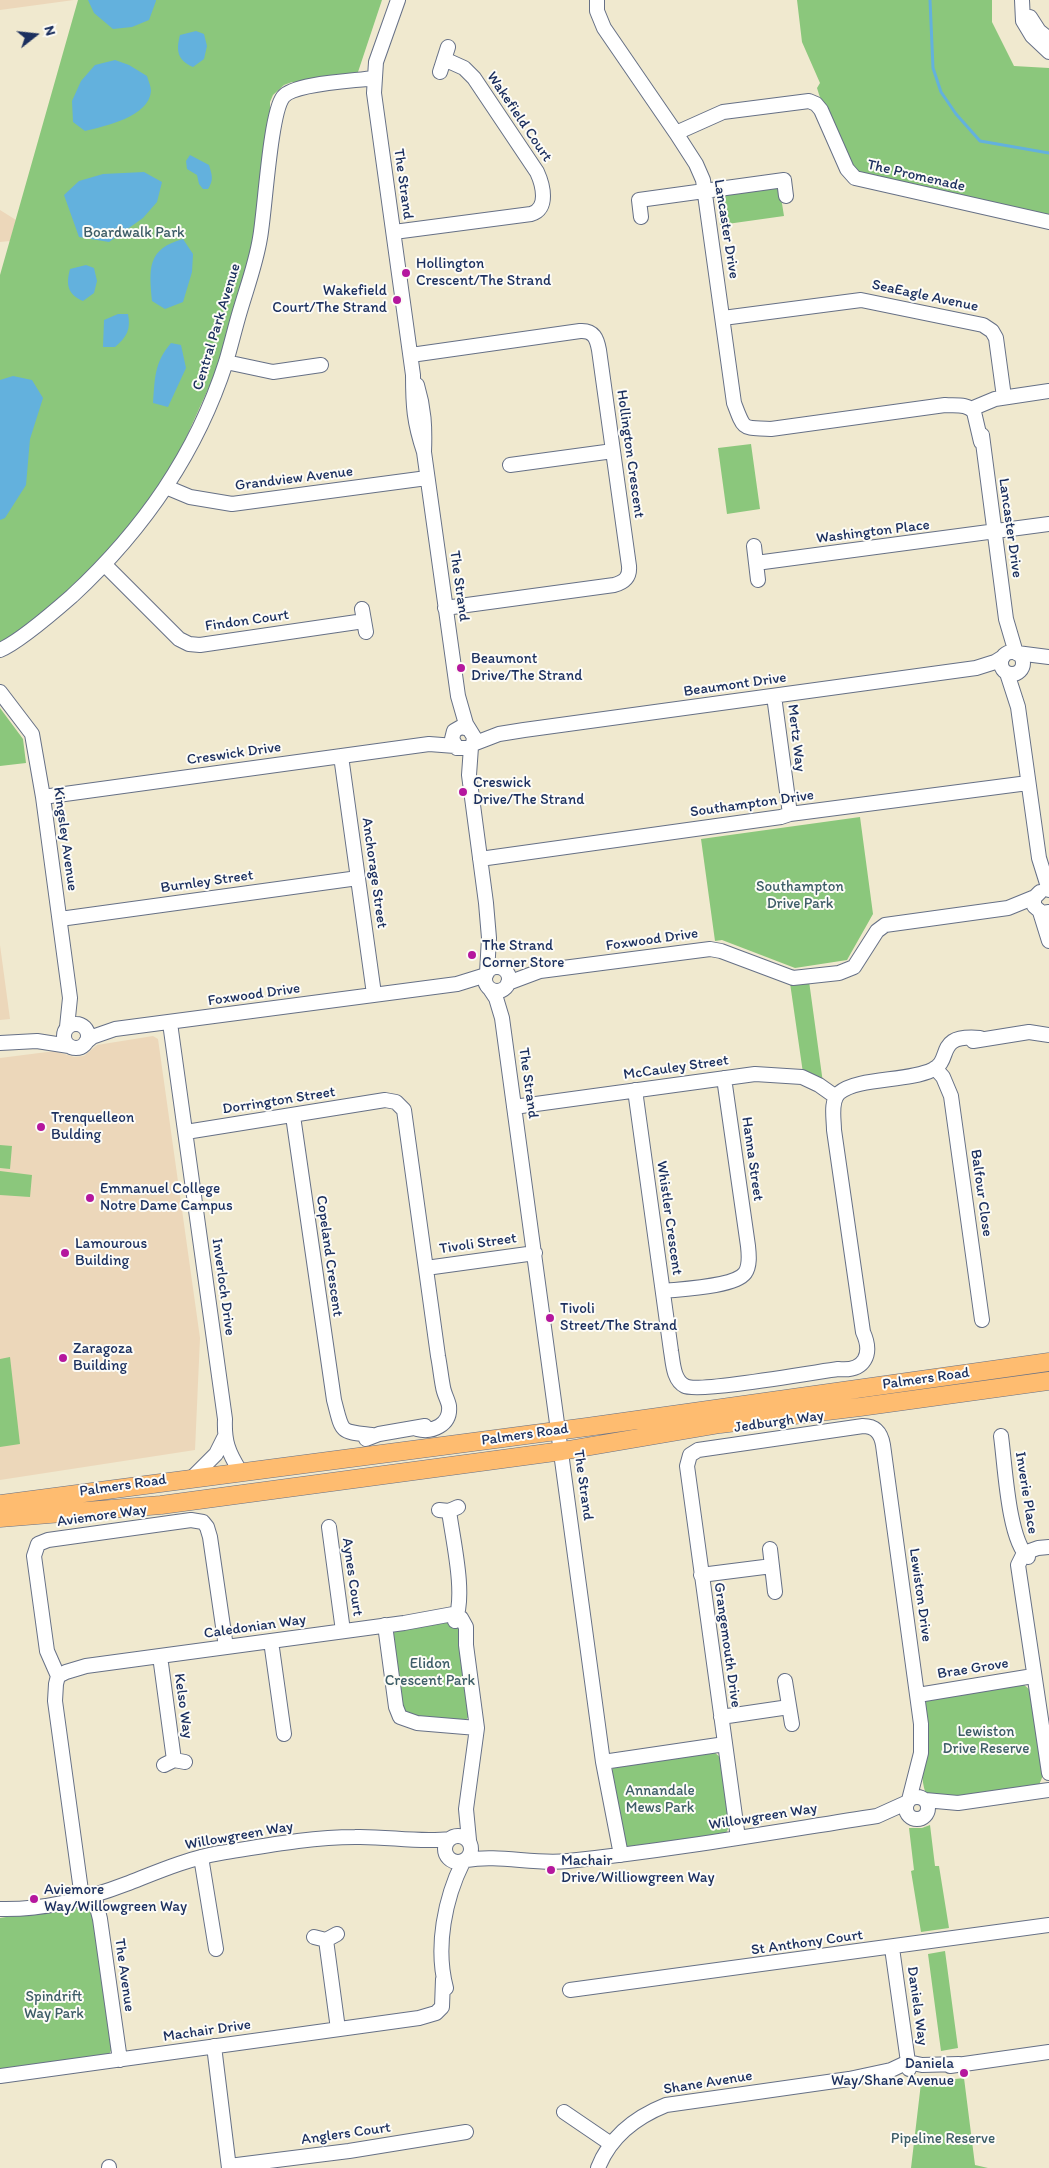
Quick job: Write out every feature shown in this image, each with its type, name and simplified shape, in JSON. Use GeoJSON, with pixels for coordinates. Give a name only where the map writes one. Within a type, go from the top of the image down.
{"type":"FeatureCollection","features":[{"type":"Feature","properties":{"kind":"main road","name":"Palmers Road"},"geometry":{"type":"LineString","coordinates":[[0,1504],[559,1430],[1049,1362]]}},
{"type":"Feature","properties":{"kind":"main road","name":"Palmers Road"},"geometry":{"type":"LineString","coordinates":[[0,1518],[161,1505],[562,1451],[720,1424],[1049,1381]]}},
{"type":"Feature","properties":{"kind":"street","name":"The Strand"},"geometry":{"type":"LineString","coordinates":[[398,0],[376,62],[374,94],[414,375],[424,407],[426,423],[424,452],[427,478],[469,775],[489,938],[488,981],[502,1018],[603,1762],[611,1806],[610,1822],[617,1856]]}},
{"type":"Feature","properties":{"kind":"street","name":"Lancaster Drive"},"geometry":{"type":"LineString","coordinates":[[597,0],[597,11],[604,28],[676,133],[700,173],[705,191],[734,403],[740,420],[746,428],[771,429],[945,405],[974,407],[981,442],[1010,655]]}},
{"type":"Feature","properties":{"kind":"street"},"geometry":{"type":"LineString","coordinates":[[1022,4],[1039,31],[1049,39]]}},
{"type":"Feature","properties":{"kind":"street"},"geometry":{"type":"LineString","coordinates":[[1022,4],[1023,21],[1032,36],[1049,52]]}},
{"type":"Feature","properties":{"kind":"street","name":"Wakefield Court"},"geometry":{"type":"LineString","coordinates":[[394,232],[531,214],[538,211],[542,205],[541,186],[537,172],[506,125],[468,71],[444,59]]}},
{"type":"Feature","properties":{"kind":"street","name":"Central Park Avenue"},"geometry":{"type":"LineString","coordinates":[[2,651],[61,606],[105,565],[139,526],[166,487],[197,432],[226,362],[258,248],[275,117],[273,103],[278,93],[292,85],[304,87],[374,78]]}},
{"type":"Feature","properties":{"kind":"street","name":"The Promenade"},"geometry":{"type":"LineString","coordinates":[[676,133],[723,112],[810,101],[821,110],[848,169],[855,178],[1049,222]]}},
{"type":"Feature","properties":{"kind":"street"},"geometry":{"type":"LineString","coordinates":[[641,217],[638,200],[784,180],[786,196]]}},
{"type":"Feature","properties":{"kind":"street","name":"SeaEagle Avenue"},"geometry":{"type":"LineString","coordinates":[[722,318],[861,300],[983,325],[992,330],[996,338],[1004,397]]}},
{"type":"Feature","properties":{"kind":"street","name":"Hollington Crescent"},"geometry":{"type":"LineString","coordinates":[[411,355],[580,332],[592,333],[597,340],[599,350],[629,566],[629,575],[625,580],[614,585],[446,608]]}},
{"type":"Feature","properties":{"kind":"street"},"geometry":{"type":"LineString","coordinates":[[226,362],[273,372],[321,365]]}},
{"type":"Feature","properties":{"kind":"street"},"geometry":{"type":"LineString","coordinates":[[974,407],[1004,397],[1049,391]]}},
{"type":"Feature","properties":{"kind":"street"},"geometry":{"type":"LineString","coordinates":[[510,466],[613,451]]}},
{"type":"Feature","properties":{"kind":"street","name":"Grandview Avenue"},"geometry":{"type":"LineString","coordinates":[[166,487],[190,497],[232,504],[427,478]]}},
{"type":"Feature","properties":{"kind":"street","name":"Washington Place"},"geometry":{"type":"LineString","coordinates":[[756,564],[1049,524]]}},
{"type":"Feature","properties":{"kind":"street"},"geometry":{"type":"LineString","coordinates":[[754,546],[758,580]]}},
{"type":"Feature","properties":{"kind":"street","name":"Findon Court"},"geometry":{"type":"LineString","coordinates":[[105,565],[179,639],[189,644],[200,645],[364,621]]}},
{"type":"Feature","properties":{"kind":"street"},"geometry":{"type":"LineString","coordinates":[[1010,655],[1022,661],[1014,671],[1043,893],[1034,904],[1042,912],[1049,941]]}},
{"type":"Feature","properties":{"kind":"street"},"geometry":{"type":"LineString","coordinates":[[1010,655],[1001,664],[1014,671]]}},
{"type":"Feature","properties":{"kind":"street"},"geometry":{"type":"LineString","coordinates":[[976,668],[1010,655],[1049,658]]}},
{"type":"Feature","properties":{"kind":"street"},"geometry":{"type":"LineString","coordinates":[[976,668],[1014,671],[1049,658]]}},
{"type":"Feature","properties":{"kind":"street","name":"Beaumont Drive"},"geometry":{"type":"LineString","coordinates":[[463,739],[976,668]]}},
{"type":"Feature","properties":{"kind":"street","name":"Kingsley Avenue"},"geometry":{"type":"LineString","coordinates":[[1,691],[32,734],[43,797],[74,1027]]}},
{"type":"Feature","properties":{"kind":"street","name":"Mertz Way"},"geometry":{"type":"LineString","coordinates":[[774,696],[790,814]]}},
{"type":"Feature","properties":{"kind":"street","name":"Creswick Drive"},"geometry":{"type":"LineString","coordinates":[[43,797],[463,739]]}},
{"type":"Feature","properties":{"kind":"street","name":"Anchorage Street"},"geometry":{"type":"LineString","coordinates":[[341,756],[374,994]]}},
{"type":"Feature","properties":{"kind":"street","name":"Southampton Drive"},"geometry":{"type":"LineString","coordinates":[[480,859],[781,817],[790,814],[1028,783]]}},
{"type":"Feature","properties":{"kind":"street","name":"Burnley Street"},"geometry":{"type":"LineString","coordinates":[[60,919],[358,878]]}},
{"type":"Feature","properties":{"kind":"street","name":"Foxwood Drive"},"geometry":{"type":"LineString","coordinates":[[1008,908],[1043,893]]}},
{"type":"Feature","properties":{"kind":"street","name":"Foxwood Drive"},"geometry":{"type":"LineString","coordinates":[[503,968],[540,971],[710,949],[721,951],[788,977],[804,978],[850,970],[858,962],[877,931],[885,925],[1008,908],[1042,912]]}},
{"type":"Feature","properties":{"kind":"street","name":"The Strand"},"geometry":{"type":"LineString","coordinates":[[489,938],[496,959],[503,968]]}},
{"type":"Feature","properties":{"kind":"street"},"geometry":{"type":"LineString","coordinates":[[495,967],[503,968],[509,977],[508,984],[498,991],[488,981],[495,967]]}},
{"type":"Feature","properties":{"kind":"street","name":"Foxwood Drive"},"geometry":{"type":"LineString","coordinates":[[508,984],[540,971]]}},
{"type":"Feature","properties":{"kind":"street","name":"Foxwood Drive"},"geometry":{"type":"LineString","coordinates":[[37,1041],[74,1027],[115,1029],[170,1023],[374,994],[488,981]]}},
{"type":"Feature","properties":{"kind":"street","name":"The Strand"},"geometry":{"type":"LineString","coordinates":[[502,1018],[508,984]]}},
{"type":"Feature","properties":{"kind":"street","name":"Inverloch Drive"},"geometry":{"type":"LineString","coordinates":[[170,1023],[225,1419],[224,1438],[231,1457],[240,1471]]}},
{"type":"Feature","properties":{"kind":"street"},"geometry":{"type":"LineString","coordinates":[[1029,1032],[1049,1023]]}},
{"type":"Feature","properties":{"kind":"street"},"geometry":{"type":"LineString","coordinates":[[69,1046],[64,1038],[74,1027],[88,1033],[86,1042]]}},
{"type":"Feature","properties":{"kind":"street","name":"Foxwood Drive"},"geometry":{"type":"LineString","coordinates":[[0,1043],[37,1041],[79,1047],[92,1037],[115,1029]]}},
{"type":"Feature","properties":{"kind":"street"},"geometry":{"type":"LineString","coordinates":[[834,1095],[844,1084],[859,1085],[908,1078],[938,1071],[946,1049],[953,1041],[963,1038],[980,1038],[1029,1032],[1049,1035]]}},
{"type":"Feature","properties":{"kind":"street","name":"Balfour Close"},"geometry":{"type":"LineString","coordinates":[[938,1071],[951,1096],[982,1320]]}},
{"type":"Feature","properties":{"kind":"street","name":"McCauley Street"},"geometry":{"type":"LineString","coordinates":[[514,1106],[755,1074],[796,1076],[809,1079],[834,1095]]}},
{"type":"Feature","properties":{"kind":"street","name":"Hanna Street"},"geometry":{"type":"LineString","coordinates":[[663,1291],[720,1284],[731,1286],[741,1284],[752,1275],[754,1263],[748,1246],[724,1078]]}},
{"type":"Feature","properties":{"kind":"street","name":"Whistler Crescent"},"geometry":{"type":"LineString","coordinates":[[635,1090],[670,1351],[668,1376],[677,1390],[693,1394],[717,1386],[838,1369],[859,1360],[862,1351],[863,1332],[834,1130],[828,1107],[834,1095]]}},
{"type":"Feature","properties":{"kind":"street","name":"Dorrington Street"},"geometry":{"type":"LineString","coordinates":[[186,1132],[391,1100],[398,1107]]}},
{"type":"Feature","properties":{"kind":"street","name":"Copeland Crescent"},"geometry":{"type":"LineString","coordinates":[[293,1116],[334,1400],[340,1422],[346,1431],[351,1434],[372,1435],[417,1429],[429,1425],[439,1418],[442,1410],[443,1390],[406,1128],[406,1115],[398,1107]]}},
{"type":"Feature","properties":{"kind":"street","name":"Tivoli Street"},"geometry":{"type":"LineString","coordinates":[[426,1268],[535,1253]]}},
{"type":"Feature","properties":{"kind":"street","name":"Jedburgh Way"},"geometry":{"type":"LineString","coordinates":[[688,1458],[695,1451],[704,1449],[863,1426],[876,1430]]}},
{"type":"Feature","properties":{"kind":"street","name":"Lewiston Drive"},"geometry":{"type":"LineString","coordinates":[[876,1430],[882,1439],[918,1695],[922,1733],[916,1800],[928,1808],[919,1817]]}},
{"type":"Feature","properties":{"kind":"street","name":"Inverie Place"},"geometry":{"type":"LineString","coordinates":[[1001,1434],[1014,1531],[1020,1548],[1026,1555]]}},
{"type":"Feature","properties":{"kind":"street"},"geometry":{"type":"LineString","coordinates":[[193,1477],[216,1454],[224,1438]]}},
{"type":"Feature","properties":{"kind":"street","name":"Grangemouth Drive"},"geometry":{"type":"LineString","coordinates":[[688,1458],[687,1473],[700,1575],[738,1838]]}},
{"type":"Feature","properties":{"kind":"street"},"geometry":{"type":"LineString","coordinates":[[448,1509],[460,1593],[456,1618],[464,1621],[466,1627],[466,1645],[477,1728],[466,1809],[469,1841],[472,1851],[464,1861],[455,1862],[448,1857],[445,1846],[466,1809]]}},
{"type":"Feature","properties":{"kind":"street","name":"Aviemore Way"},"geometry":{"type":"LineString","coordinates":[[88,1896],[55,1701],[57,1674],[47,1651],[35,1552],[38,1544],[44,1541],[67,1537],[191,1520],[203,1522],[210,1537],[226,1647]]}},
{"type":"Feature","properties":{"kind":"street","name":"Aynes Court"},"geometry":{"type":"LineString","coordinates":[[329,1525],[343,1631]]}},
{"type":"Feature","properties":{"kind":"street"},"geometry":{"type":"LineString","coordinates":[[770,1548],[775,1592]]}},
{"type":"Feature","properties":{"kind":"street"},"geometry":{"type":"LineString","coordinates":[[1049,1549],[1038,1548],[1026,1555],[1023,1565],[1022,1584],[1033,1676],[1049,1773]]}},
{"type":"Feature","properties":{"kind":"street"},"geometry":{"type":"LineString","coordinates":[[700,1575],[772,1566]]}},
{"type":"Feature","properties":{"kind":"street","name":"Caledonian Way"},"geometry":{"type":"LineString","coordinates":[[57,1674],[67,1667],[86,1666],[429,1619],[446,1614],[456,1618]]}},
{"type":"Feature","properties":{"kind":"street"},"geometry":{"type":"LineString","coordinates":[[385,1625],[396,1707],[400,1718],[417,1724],[477,1728]]}},
{"type":"Feature","properties":{"kind":"street"},"geometry":{"type":"LineString","coordinates":[[271,1641],[284,1736]]}},
{"type":"Feature","properties":{"kind":"street","name":"Kelso Way"},"geometry":{"type":"LineString","coordinates":[[160,1656],[175,1762]]}},
{"type":"Feature","properties":{"kind":"street","name":"Brae Grove"},"geometry":{"type":"LineString","coordinates":[[918,1695],[1033,1676]]}},
{"type":"Feature","properties":{"kind":"street"},"geometry":{"type":"LineString","coordinates":[[785,1681],[792,1724]]}},
{"type":"Feature","properties":{"kind":"street"},"geometry":{"type":"LineString","coordinates":[[721,1717],[789,1707]]}},
{"type":"Feature","properties":{"kind":"street"},"geometry":{"type":"LineString","coordinates":[[603,1762],[725,1744]]}},
{"type":"Feature","properties":{"kind":"street","name":"Willowgreen Way"},"geometry":{"type":"LineString","coordinates":[[464,1861],[483,1858],[504,1858],[557,1862],[617,1856],[877,1816],[919,1817],[958,1803],[1049,1790]]}},
{"type":"Feature","properties":{"kind":"street"},"geometry":{"type":"LineString","coordinates":[[916,1800],[907,1811],[919,1817]]}},
{"type":"Feature","properties":{"kind":"street","name":"Willowgreen Way"},"geometry":{"type":"LineString","coordinates":[[877,1816],[916,1800],[958,1803]]}},
{"type":"Feature","properties":{"kind":"street"},"geometry":{"type":"LineString","coordinates":[[451,1838],[462,1836],[469,1841]]}},
{"type":"Feature","properties":{"kind":"street","name":"Willowgreen Way"},"geometry":{"type":"LineString","coordinates":[[4,1911],[88,1896],[201,1857],[346,1837],[383,1837],[418,1842],[451,1838]]}},
{"type":"Feature","properties":{"kind":"street","name":"Willowgreen Way"},"geometry":{"type":"LineString","coordinates":[[469,1841],[504,1858]]}},
{"type":"Feature","properties":{"kind":"street","name":"Willowgreen Way"},"geometry":{"type":"LineString","coordinates":[[418,1842],[448,1857]]}},
{"type":"Feature","properties":{"kind":"street"},"geometry":{"type":"LineString","coordinates":[[201,1857],[216,1952]]}},
{"type":"Feature","properties":{"kind":"street","name":"Machair Drive"},"geometry":{"type":"LineString","coordinates":[[448,1857],[452,1885]]}},
{"type":"Feature","properties":{"kind":"street","name":"Machair Drive"},"geometry":{"type":"LineString","coordinates":[[0,2076],[418,2018],[431,2018],[442,2011],[448,2001],[443,1979],[442,1938],[452,1885],[464,1861]]}},
{"type":"Feature","properties":{"kind":"street","name":"The Avenue"},"geometry":{"type":"LineString","coordinates":[[88,1896],[100,1919],[120,2060]]}},
{"type":"Feature","properties":{"kind":"street","name":"St Anthony Court"},"geometry":{"type":"LineString","coordinates":[[570,1990],[892,1948],[1049,1925]]}},
{"type":"Feature","properties":{"kind":"street"},"geometry":{"type":"LineString","coordinates":[[326,1937],[338,2029]]}},
{"type":"Feature","properties":{"kind":"street","name":"Daniela Way"},"geometry":{"type":"LineString","coordinates":[[892,1948],[908,2066]]}},
{"type":"Feature","properties":{"kind":"street"},"geometry":{"type":"LineString","coordinates":[[214,2046],[229,2167]]}},
{"type":"Feature","properties":{"kind":"street","name":"Shane Avenue"},"geometry":{"type":"LineString","coordinates":[[598,2168],[611,2144],[632,2123],[647,2113],[666,2105],[849,2079],[877,2078],[898,2074],[908,2066],[928,2072],[959,2064],[1049,2052]]}},
{"type":"Feature","properties":{"kind":"street"},"geometry":{"type":"LineString","coordinates":[[564,2112],[611,2144]]}},
{"type":"Feature","properties":{"kind":"street","name":"Anglers Court"},"geometry":{"type":"LineString","coordinates":[[229,2167],[349,2151],[466,2132]]}},
{"type":"Feature","properties":{"kind":"shaded area"},"geometry":{"type":"Polygon","coordinates":[[[0,0],[74,0],[0,10],[0,0]]]}},
{"type":"Feature","properties":{"kind":"shaded area"},"geometry":{"type":"Polygon","coordinates":[[[0,210],[16,220],[10,241],[0,242],[0,210]]]}},
{"type":"Feature","properties":{"kind":"shaded area"},"geometry":{"type":"Polygon","coordinates":[[[0,945],[10,1019],[0,1020],[0,945]]]}},
{"type":"Feature","properties":{"kind":"shaded area","name":"Emmanuel College Notre Dame Campus"},"geometry":{"type":"Polygon","coordinates":[[[153,1036],[158,1039],[200,1338],[195,1450],[0,1480],[0,1058],[55,1051],[74,1057],[84,1056],[97,1045],[153,1036]]]}},
{"type":"Feature","properties":{"kind":"green space","name":"Boardwalk Park"},"geometry":{"type":"Polygon","coordinates":[[[78,0],[382,0],[358,72],[354,75],[312,82],[292,82],[284,85],[273,95],[270,102],[270,122],[245,281],[241,283],[226,338],[228,341],[212,385],[209,387],[185,440],[186,444],[170,473],[123,536],[56,605],[0,645],[0,275],[78,0]]]}},
{"type":"Feature","properties":{"kind":"green space"},"geometry":{"type":"Polygon","coordinates":[[[797,0],[992,0],[992,22],[1014,66],[1049,68],[1049,218],[854,172],[822,104],[817,88],[820,83],[802,42],[797,0]]]}},
{"type":"Feature","properties":{"kind":"green space"},"geometry":{"type":"Polygon","coordinates":[[[779,185],[784,216],[720,225],[716,193],[779,185]]]}},
{"type":"Feature","properties":{"kind":"green space"},"geometry":{"type":"Polygon","coordinates":[[[751,444],[760,509],[727,514],[718,448],[751,444]]]}},
{"type":"Feature","properties":{"kind":"green space"},"geometry":{"type":"Polygon","coordinates":[[[0,708],[23,739],[26,763],[0,766],[0,708]]]}},
{"type":"Feature","properties":{"kind":"green space","name":"Southampton Drive Park"},"geometry":{"type":"Polygon","coordinates":[[[860,817],[873,914],[847,960],[795,968],[722,940],[715,941],[701,839],[860,817]]]}},
{"type":"Feature","properties":{"kind":"green space"},"geometry":{"type":"Polygon","coordinates":[[[809,981],[823,1083],[803,1073],[790,983],[809,981]]]}},
{"type":"Feature","properties":{"kind":"green space"},"geometry":{"type":"Polygon","coordinates":[[[0,1145],[12,1146],[10,1169],[0,1168],[0,1145]]]}},
{"type":"Feature","properties":{"kind":"green space"},"geometry":{"type":"Polygon","coordinates":[[[0,1171],[32,1175],[30,1197],[0,1195],[0,1171]]]}},
{"type":"Feature","properties":{"kind":"green space"},"geometry":{"type":"Polygon","coordinates":[[[10,1357],[20,1444],[0,1447],[0,1359],[10,1357]]]}},
{"type":"Feature","properties":{"kind":"green space","name":"Elidon Crescent Park"},"geometry":{"type":"Polygon","coordinates":[[[447,1622],[456,1626],[460,1631],[469,1716],[465,1721],[457,1723],[403,1714],[392,1635],[396,1630],[447,1622]]]}},
{"type":"Feature","properties":{"kind":"green space","name":"Lewiston Drive Reserve"},"geometry":{"type":"Polygon","coordinates":[[[1023,1684],[1030,1690],[1044,1773],[1039,1785],[955,1800],[927,1796],[922,1777],[922,1764],[925,1703],[928,1699],[1023,1684]]]}},
{"type":"Feature","properties":{"kind":"green space","name":"Annandale Mews Park"},"geometry":{"type":"Polygon","coordinates":[[[714,1752],[721,1758],[730,1825],[726,1833],[626,1847],[612,1770],[614,1766],[714,1752]]]}},
{"type":"Feature","properties":{"kind":"green space"},"geometry":{"type":"Polygon","coordinates":[[[930,1825],[935,1866],[939,1866],[949,1928],[921,1932],[911,1871],[914,1870],[909,1828],[922,1828],[930,1825]]]}},
{"type":"Feature","properties":{"kind":"green space","name":"Spindrift Way Park"},"geometry":{"type":"Polygon","coordinates":[[[85,1904],[93,1909],[112,2049],[109,2054],[0,2071],[0,1918],[85,1904]]]}},
{"type":"Feature","properties":{"kind":"green space"},"geometry":{"type":"Polygon","coordinates":[[[945,1951],[958,2048],[941,2051],[928,1954],[945,1951]]]}},
{"type":"Feature","properties":{"kind":"green space","name":"Pipeline Reserve"},"geometry":{"type":"Polygon","coordinates":[[[964,2078],[975,2165],[988,2168],[911,2168],[921,2083],[964,2078]]]}},
{"type":"Feature","properties":{"kind":"water"},"geometry":{"type":"Polygon","coordinates":[[[88,0],[156,1],[149,20],[132,27],[113,29],[94,13],[88,0]]]}},
{"type":"Feature","properties":{"kind":"water"},"geometry":{"type":"Polygon","coordinates":[[[196,31],[204,34],[207,46],[204,59],[193,67],[181,58],[178,45],[180,35],[196,31]]]}},
{"type":"Feature","properties":{"kind":"water"},"geometry":{"type":"Polygon","coordinates":[[[115,60],[129,65],[147,76],[151,91],[148,100],[143,108],[125,119],[85,131],[73,122],[72,101],[81,81],[95,65],[115,60]]]}},
{"type":"Feature","properties":{"kind":"water"},"geometry":{"type":"Polygon","coordinates":[[[190,155],[209,165],[212,177],[208,189],[203,189],[199,184],[197,175],[187,169],[186,161],[190,155]]]}},
{"type":"Feature","properties":{"kind":"water"},"geometry":{"type":"Polygon","coordinates":[[[144,172],[162,182],[157,202],[143,218],[109,242],[79,237],[64,195],[79,181],[103,174],[144,172]]]}},
{"type":"Feature","properties":{"kind":"water"},"geometry":{"type":"Polygon","coordinates":[[[183,239],[193,254],[192,272],[183,302],[165,309],[152,301],[151,270],[153,261],[163,248],[183,239]]]}},
{"type":"Feature","properties":{"kind":"water"},"geometry":{"type":"Polygon","coordinates":[[[86,265],[94,268],[97,281],[94,293],[83,301],[71,292],[68,279],[70,269],[86,265]]]}},
{"type":"Feature","properties":{"kind":"water"},"geometry":{"type":"Polygon","coordinates":[[[118,314],[128,314],[129,324],[127,332],[123,340],[115,347],[103,347],[104,320],[118,314]]]}},
{"type":"Feature","properties":{"kind":"water"},"geometry":{"type":"Polygon","coordinates":[[[171,343],[181,345],[186,368],[168,407],[153,403],[158,364],[171,343]]]}},
{"type":"Feature","properties":{"kind":"water"},"geometry":{"type":"Polygon","coordinates":[[[13,376],[32,380],[43,398],[30,439],[26,485],[5,518],[0,520],[0,380],[13,376]]]}},
{"type":"Feature","properties":{"kind":"waterway"},"geometry":{"type":"LineString","coordinates":[[930,0],[933,68],[941,92],[956,114],[980,141],[1049,153]]}},
{"type":"Feature","properties":{"kind":"place","name":"Hollington Crescent/The Strand"},"geometry":{"type":"Point","coordinates":[406,273]}},
{"type":"Feature","properties":{"kind":"place","name":"Wakefield Court/The Strand"},"geometry":{"type":"Point","coordinates":[397,300]}},
{"type":"Feature","properties":{"kind":"place","name":"Beaumont Drive/The Strand"},"geometry":{"type":"Point","coordinates":[461,668]}},
{"type":"Feature","properties":{"kind":"place","name":"Creswick Drive/The Strand"},"geometry":{"type":"Point","coordinates":[463,792]}},
{"type":"Feature","properties":{"kind":"place","name":"The Strand Corner Store"},"geometry":{"type":"Point","coordinates":[472,955]}},
{"type":"Feature","properties":{"kind":"place","name":"Trenquelleon Bulding"},"geometry":{"type":"Point","coordinates":[41,1127]}},
{"type":"Feature","properties":{"kind":"place","name":"Emmanuel College Notre Dame Campus"},"geometry":{"type":"Point","coordinates":[90,1198]}},
{"type":"Feature","properties":{"kind":"place","name":"Lamourous Building"},"geometry":{"type":"Point","coordinates":[65,1253]}},
{"type":"Feature","properties":{"kind":"place","name":"Tivoli Street/The Strand"},"geometry":{"type":"Point","coordinates":[550,1318]}},
{"type":"Feature","properties":{"kind":"place","name":"Zaragoza Building"},"geometry":{"type":"Point","coordinates":[63,1358]}},
{"type":"Feature","properties":{"kind":"place","name":"Machair Drive/Williowgreen Way"},"geometry":{"type":"Point","coordinates":[551,1870]}},
{"type":"Feature","properties":{"kind":"place","name":"Aviemore Way/Willowgreen Way"},"geometry":{"type":"Point","coordinates":[34,1899]}},
{"type":"Feature","properties":{"kind":"place","name":"Daniela Way/Shane Avenue"},"geometry":{"type":"Point","coordinates":[964,2073]}}]}
